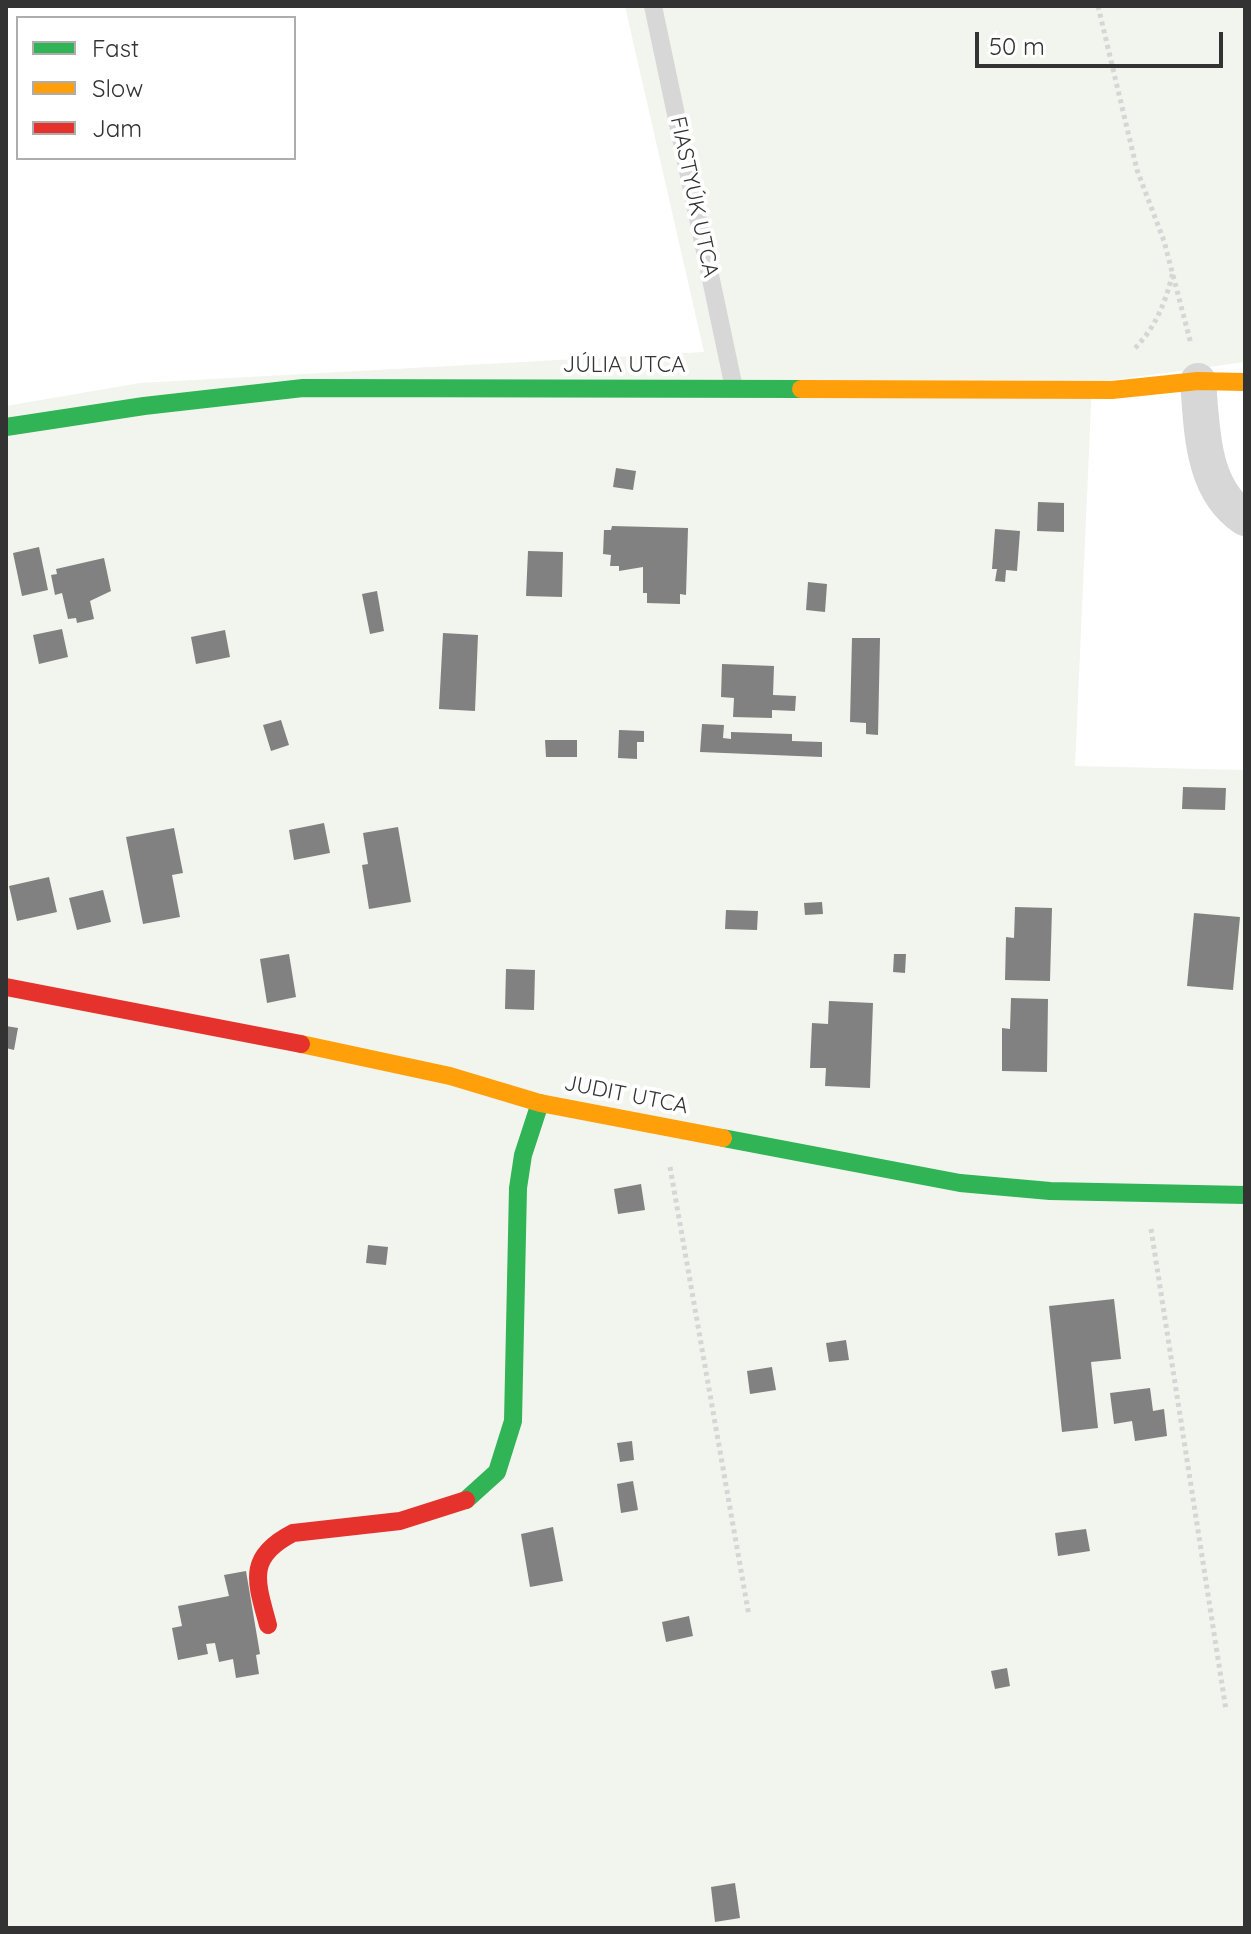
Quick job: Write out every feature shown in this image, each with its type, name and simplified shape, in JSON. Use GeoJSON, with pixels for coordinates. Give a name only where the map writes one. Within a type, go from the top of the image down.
{"type":"FeatureCollection","features":[{"type":"Feature","properties":{"kind":"street","name":"JÚLIA UTCA"},"geometry":{"type":"LineString","coordinates":[[6,427],[144,406],[303,388],[1100,390],[1198,381],[1245,382]]}},
{"type":"Feature","properties":{"kind":"street"},"geometry":{"type":"LineString","coordinates":[[1198,381],[1207,458],[1218,489],[1234,511],[1245,518]]}},
{"type":"Feature","properties":{"kind":"street","name":"JUDIT UTCA"},"geometry":{"type":"LineString","coordinates":[[6,987],[355,1054],[450,1076],[540,1103],[960,1183],[1050,1191],[1245,1195]]}},
{"type":"Feature","properties":{"kind":"street"},"geometry":{"type":"LineString","coordinates":[[268,1625],[255,1574],[260,1556],[275,1540],[293,1533],[444,1511],[492,1480],[505,1457],[513,1421],[518,1188],[523,1155],[540,1103]]}},
{"type":"Feature","properties":{"kind":"lane","name":"FIASTYÚK UTCA"},"geometry":{"type":"LineString","coordinates":[[653,6],[734,388]]}},
{"type":"Feature","properties":{"kind":"path"},"geometry":{"type":"LineString","coordinates":[[1098,6],[1137,170],[1186,313],[1198,381]]}},
{"type":"Feature","properties":{"kind":"path"},"geometry":{"type":"LineString","coordinates":[[1130,354],[1157,319],[1167,298],[1173,271]]}},
{"type":"Feature","properties":{"kind":"path"},"geometry":{"type":"LineString","coordinates":[[663,1127],[749,1616]]}},
{"type":"Feature","properties":{"kind":"path"},"geometry":{"type":"LineString","coordinates":[[1145,1193],[1226,1710]]}},
{"type":"Feature","properties":{"kind":"shaded area"},"geometry":{"type":"Polygon","coordinates":[[[625,6],[1245,6],[1245,362],[1092,383],[1075,766],[1245,770],[1245,1928],[6,1928],[6,406],[140,383],[704,352],[625,6]]]}},
{"type":"Feature","properties":{"kind":"building"},"geometry":{"type":"Polygon","coordinates":[[[616,468],[636,471],[633,490],[613,487],[616,468]]]}},
{"type":"Feature","properties":{"kind":"building"},"geometry":{"type":"Polygon","coordinates":[[[1038,502],[1064,503],[1064,532],[1037,531],[1038,502]]]}},
{"type":"Feature","properties":{"kind":"building"},"geometry":{"type":"Polygon","coordinates":[[[612,526],[688,528],[686,595],[680,594],[680,604],[647,603],[647,593],[643,593],[643,567],[619,571],[619,566],[610,566],[611,555],[603,554],[604,530],[611,530],[612,526]]]}},
{"type":"Feature","properties":{"kind":"building"},"geometry":{"type":"Polygon","coordinates":[[[995,529],[1020,531],[1017,571],[1006,570],[1005,582],[995,581],[997,569],[992,569],[995,529]]]}},
{"type":"Feature","properties":{"kind":"building"},"geometry":{"type":"Polygon","coordinates":[[[39,547],[48,590],[22,596],[13,553],[39,547]]]}},
{"type":"Feature","properties":{"kind":"building"},"geometry":{"type":"Polygon","coordinates":[[[528,551],[563,552],[562,597],[526,596],[528,551]]]}},
{"type":"Feature","properties":{"kind":"building"},"geometry":{"type":"Polygon","coordinates":[[[104,558],[111,591],[90,601],[94,619],[77,623],[76,618],[68,619],[62,593],[55,595],[51,575],[57,574],[56,569],[104,558]]]}},
{"type":"Feature","properties":{"kind":"building"},"geometry":{"type":"Polygon","coordinates":[[[808,582],[827,584],[825,612],[806,610],[808,582]]]}},
{"type":"Feature","properties":{"kind":"building"},"geometry":{"type":"Polygon","coordinates":[[[377,591],[384,631],[370,634],[362,594],[377,591]]]}},
{"type":"Feature","properties":{"kind":"building"},"geometry":{"type":"Polygon","coordinates":[[[62,629],[68,657],[39,664],[33,635],[62,629]]]}},
{"type":"Feature","properties":{"kind":"building"},"geometry":{"type":"Polygon","coordinates":[[[225,630],[230,657],[196,664],[191,637],[225,630]]]}},
{"type":"Feature","properties":{"kind":"building"},"geometry":{"type":"Polygon","coordinates":[[[443,633],[478,635],[475,711],[439,709],[443,633]]]}},
{"type":"Feature","properties":{"kind":"building"},"geometry":{"type":"Polygon","coordinates":[[[852,638],[880,638],[878,735],[866,734],[866,723],[850,722],[852,638]]]}},
{"type":"Feature","properties":{"kind":"building"},"geometry":{"type":"Polygon","coordinates":[[[722,664],[774,666],[773,695],[796,696],[795,711],[772,710],[772,718],[733,717],[734,698],[721,697],[722,664]]]}},
{"type":"Feature","properties":{"kind":"building"},"geometry":{"type":"Polygon","coordinates":[[[281,720],[289,745],[271,751],[263,725],[281,720]]]}},
{"type":"Feature","properties":{"kind":"building"},"geometry":{"type":"Polygon","coordinates":[[[702,724],[724,725],[723,738],[731,739],[731,732],[792,734],[792,741],[822,742],[822,757],[700,752],[702,724]]]}},
{"type":"Feature","properties":{"kind":"building"},"geometry":{"type":"Polygon","coordinates":[[[619,730],[644,731],[644,742],[637,742],[637,759],[618,758],[619,730]]]}},
{"type":"Feature","properties":{"kind":"building"},"geometry":{"type":"Polygon","coordinates":[[[545,740],[577,740],[577,757],[546,757],[545,740]]]}},
{"type":"Feature","properties":{"kind":"building"},"geometry":{"type":"Polygon","coordinates":[[[1183,787],[1226,788],[1225,810],[1182,809],[1183,787]]]}},
{"type":"Feature","properties":{"kind":"building"},"geometry":{"type":"Polygon","coordinates":[[[324,823],[330,853],[294,860],[289,830],[324,823]]]}},
{"type":"Feature","properties":{"kind":"building"},"geometry":{"type":"Polygon","coordinates":[[[398,827],[411,902],[369,909],[362,865],[368,864],[363,833],[398,827]]]}},
{"type":"Feature","properties":{"kind":"building"},"geometry":{"type":"Polygon","coordinates":[[[174,828],[183,873],[172,875],[180,917],[143,924],[126,837],[174,828]]]}},
{"type":"Feature","properties":{"kind":"building"},"geometry":{"type":"Polygon","coordinates":[[[49,877],[57,912],[17,921],[9,886],[49,877]]]}},
{"type":"Feature","properties":{"kind":"building"},"geometry":{"type":"Polygon","coordinates":[[[103,890],[111,922],[77,930],[69,898],[103,890]]]}},
{"type":"Feature","properties":{"kind":"building"},"geometry":{"type":"Polygon","coordinates":[[[822,902],[823,914],[805,915],[804,903],[822,902]]]}},
{"type":"Feature","properties":{"kind":"building"},"geometry":{"type":"Polygon","coordinates":[[[1015,907],[1052,908],[1050,981],[1005,980],[1006,937],[1014,938],[1015,907]]]}},
{"type":"Feature","properties":{"kind":"building"},"geometry":{"type":"Polygon","coordinates":[[[726,910],[758,911],[757,930],[725,929],[726,910]]]}},
{"type":"Feature","properties":{"kind":"building"},"geometry":{"type":"Polygon","coordinates":[[[1194,913],[1240,917],[1233,990],[1187,986],[1194,913]]]}},
{"type":"Feature","properties":{"kind":"building"},"geometry":{"type":"Polygon","coordinates":[[[289,954],[296,997],[267,1003],[260,959],[289,954]]]}},
{"type":"Feature","properties":{"kind":"building"},"geometry":{"type":"Polygon","coordinates":[[[894,954],[906,954],[905,973],[893,972],[894,954]]]}},
{"type":"Feature","properties":{"kind":"building"},"geometry":{"type":"Polygon","coordinates":[[[506,969],[535,970],[534,1010],[505,1009],[506,969]]]}},
{"type":"Feature","properties":{"kind":"building"},"geometry":{"type":"Polygon","coordinates":[[[1011,998],[1048,999],[1047,1072],[1002,1071],[1002,1028],[1010,1029],[1011,998]]]}},
{"type":"Feature","properties":{"kind":"building"},"geometry":{"type":"Polygon","coordinates":[[[829,1001],[873,1003],[870,1088],[825,1086],[826,1068],[810,1068],[812,1023],[828,1024],[829,1001]]]}},
{"type":"Feature","properties":{"kind":"building"},"geometry":{"type":"Polygon","coordinates":[[[6,1026],[18,1028],[14,1050],[6,1048],[6,1026]]]}},
{"type":"Feature","properties":{"kind":"building"},"geometry":{"type":"Polygon","coordinates":[[[641,1184],[645,1210],[618,1214],[614,1189],[641,1184]]]}},
{"type":"Feature","properties":{"kind":"building"},"geometry":{"type":"Polygon","coordinates":[[[368,1245],[388,1247],[386,1265],[366,1263],[368,1245]]]}},
{"type":"Feature","properties":{"kind":"building"},"geometry":{"type":"Polygon","coordinates":[[[1114,1299],[1121,1359],[1091,1362],[1098,1428],[1062,1432],[1049,1306],[1114,1299]]]}},
{"type":"Feature","properties":{"kind":"building"},"geometry":{"type":"Polygon","coordinates":[[[846,1340],[849,1360],[829,1362],[826,1343],[846,1340]]]}},
{"type":"Feature","properties":{"kind":"building"},"geometry":{"type":"Polygon","coordinates":[[[772,1367],[776,1390],[750,1394],[747,1371],[772,1367]]]}},
{"type":"Feature","properties":{"kind":"building"},"geometry":{"type":"Polygon","coordinates":[[[1150,1388],[1153,1411],[1164,1409],[1167,1436],[1135,1441],[1132,1421],[1114,1424],[1110,1393],[1150,1388]]]}},
{"type":"Feature","properties":{"kind":"building"},"geometry":{"type":"Polygon","coordinates":[[[632,1441],[634,1460],[620,1462],[617,1443],[632,1441]]]}},
{"type":"Feature","properties":{"kind":"building"},"geometry":{"type":"Polygon","coordinates":[[[633,1481],[638,1510],[621,1513],[617,1484],[633,1481]]]}},
{"type":"Feature","properties":{"kind":"building"},"geometry":{"type":"Polygon","coordinates":[[[553,1527],[563,1581],[530,1587],[521,1534],[553,1527]]]}},
{"type":"Feature","properties":{"kind":"building"},"geometry":{"type":"Polygon","coordinates":[[[1086,1529],[1090,1551],[1058,1556],[1055,1533],[1086,1529]]]}},
{"type":"Feature","properties":{"kind":"building"},"geometry":{"type":"Polygon","coordinates":[[[246,1571],[260,1654],[256,1655],[259,1674],[236,1678],[233,1659],[219,1662],[215,1643],[206,1644],[208,1654],[178,1660],[172,1628],[182,1626],[178,1606],[229,1596],[224,1575],[246,1571]]]}},
{"type":"Feature","properties":{"kind":"building"},"geometry":{"type":"Polygon","coordinates":[[[689,1616],[693,1636],[666,1642],[662,1622],[689,1616]]]}},
{"type":"Feature","properties":{"kind":"building"},"geometry":{"type":"Polygon","coordinates":[[[1007,1668],[1010,1686],[995,1689],[991,1671],[1007,1668]]]}},
{"type":"Feature","properties":{"kind":"building"},"geometry":{"type":"Polygon","coordinates":[[[735,1883],[740,1918],[715,1922],[711,1887],[735,1883]]]}},
{"type":"Feature","properties":{"kind":"traffic: fast"},"geometry":{"type":"LineString","coordinates":[[6,427],[144,406],[303,388],[801,389]]}},
{"type":"Feature","properties":{"kind":"traffic: fast"},"geometry":{"type":"LineString","coordinates":[[466,1500],[497,1472],[513,1421],[518,1188],[523,1155],[540,1103]]}},
{"type":"Feature","properties":{"kind":"traffic: fast"},"geometry":{"type":"LineString","coordinates":[[723,1138],[960,1183],[1050,1191],[1245,1195]]}},
{"type":"Feature","properties":{"kind":"traffic: slow"},"geometry":{"type":"LineString","coordinates":[[801,389],[1112,390],[1198,381],[1245,382]]}},
{"type":"Feature","properties":{"kind":"traffic: slow"},"geometry":{"type":"LineString","coordinates":[[301,1044],[450,1076],[540,1103],[723,1138]]}},
{"type":"Feature","properties":{"kind":"traffic: jam"},"geometry":{"type":"LineString","coordinates":[[6,987],[301,1044]]}},
{"type":"Feature","properties":{"kind":"traffic: jam"},"geometry":{"type":"LineString","coordinates":[[268,1625],[258,1572],[261,1561],[278,1542],[293,1533],[400,1521],[466,1500]]}}]}
